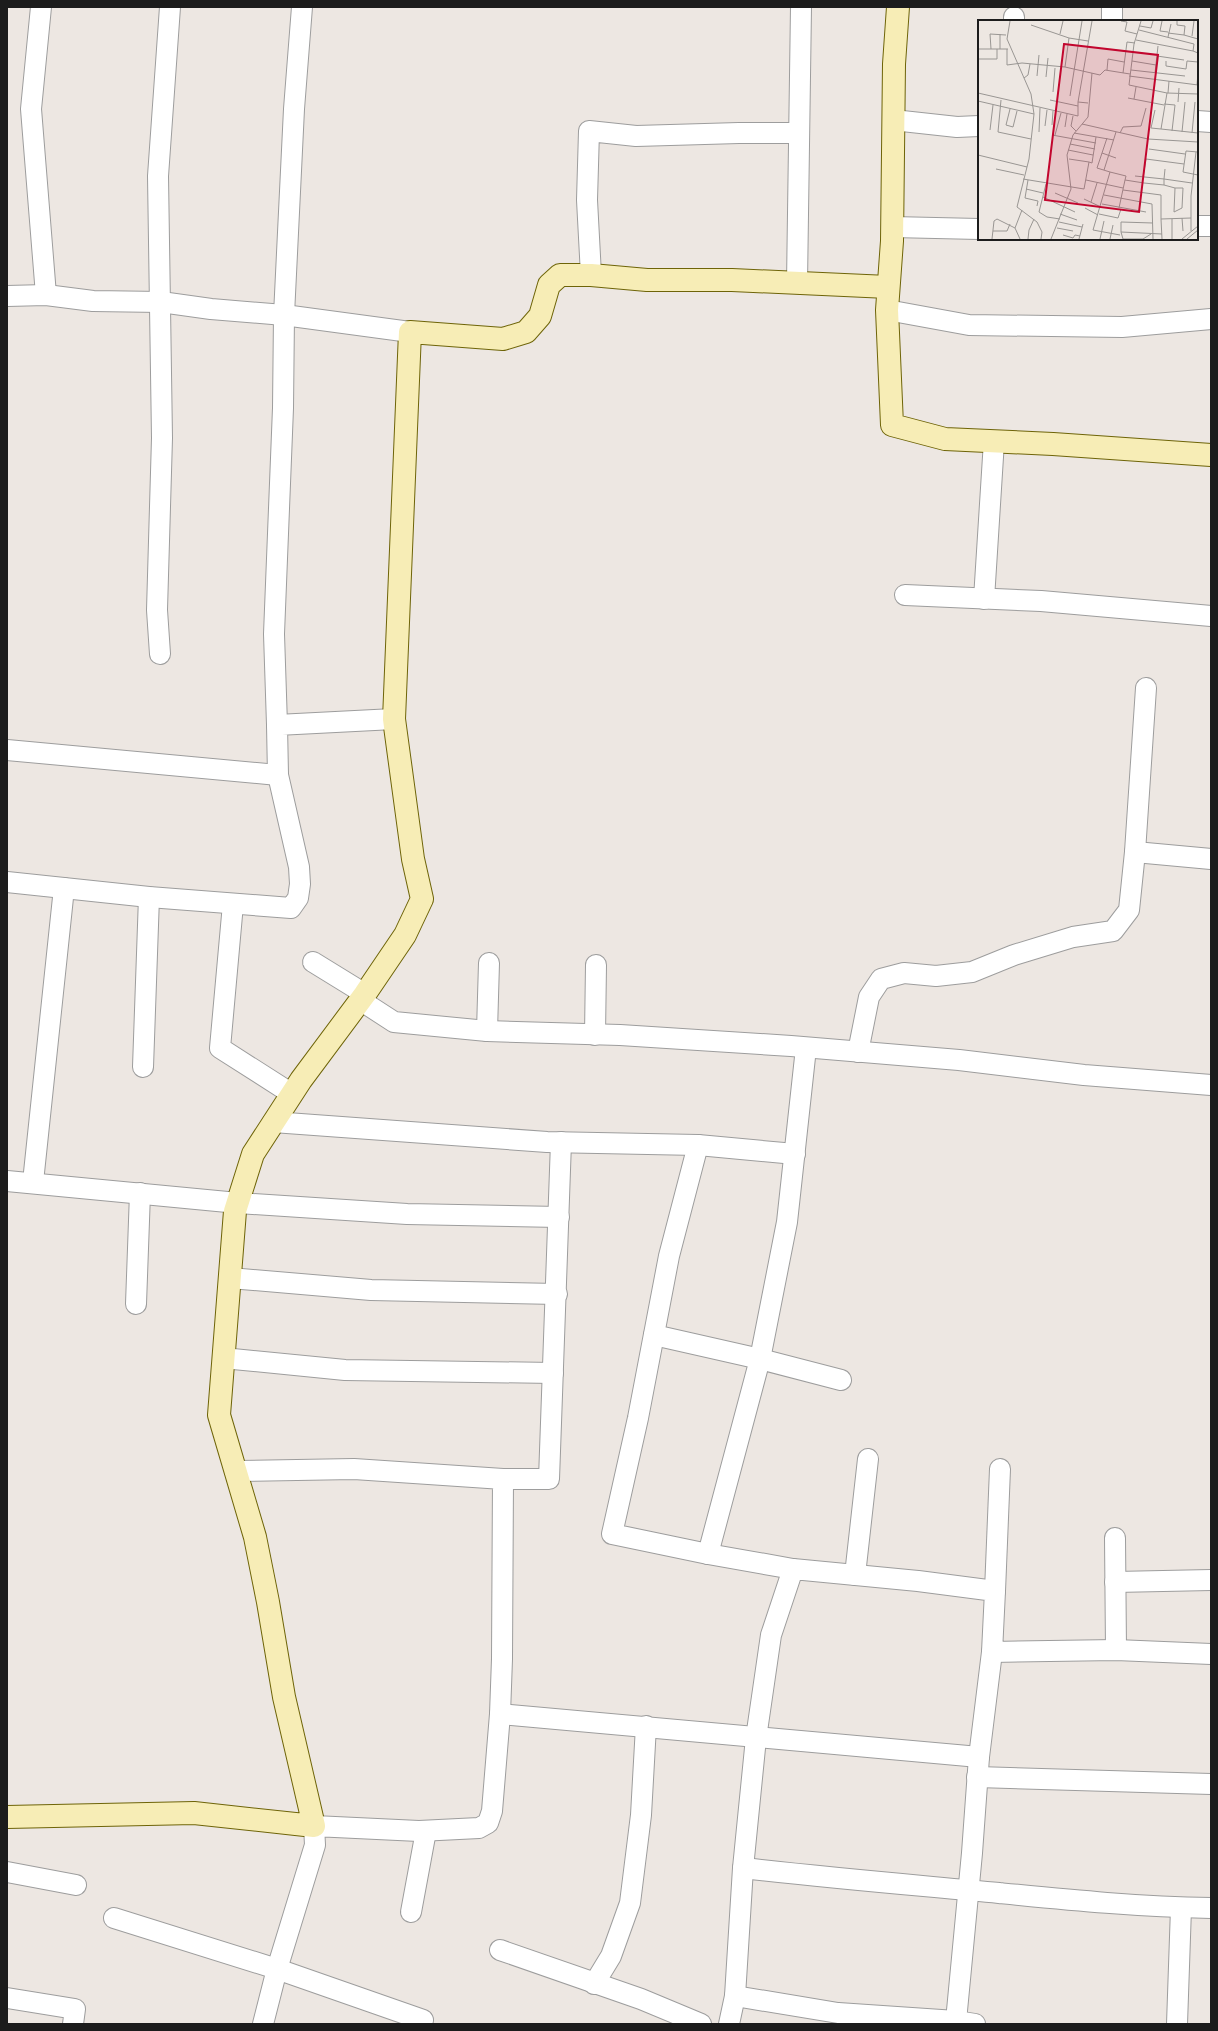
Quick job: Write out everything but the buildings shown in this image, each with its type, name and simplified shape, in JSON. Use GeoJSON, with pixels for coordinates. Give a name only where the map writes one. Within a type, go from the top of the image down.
{"type":"FeatureCollection","features":[{"type":"Feature","properties":{"kind":"street"},"geometry":{"type":"LineString","coordinates":[[41,7],[31,109],[46,295]]}},
{"type":"Feature","properties":{"kind":"street"},"geometry":{"type":"LineString","coordinates":[[160,654],[157,610],[162,438],[158,176],[170,7]]}},
{"type":"Feature","properties":{"kind":"street"},"geometry":{"type":"LineString","coordinates":[[7,882],[149,897],[291,908],[298,898],[300,884],[299,866],[278,775],[274,634],[283,408],[284,315],[294,109],[302,7]]}},
{"type":"Feature","properties":{"kind":"street"},"geometry":{"type":"LineString","coordinates":[[797,283],[801,7]]}},
{"type":"Feature","properties":{"kind":"street"},"geometry":{"type":"LineString","coordinates":[[898,7],[894,64],[892,227],[887,310],[892,425],[945,439],[1211,455]]}},
{"type":"Feature","properties":{"kind":"street"},"geometry":{"type":"LineString","coordinates":[[1112,7],[1112,20]]}},
{"type":"Feature","properties":{"kind":"street"},"geometry":{"type":"LineString","coordinates":[[893,120],[957,127],[978,126]]}},
{"type":"Feature","properties":{"kind":"street"},"geometry":{"type":"LineString","coordinates":[[1198,121],[1211,122]]}},
{"type":"Feature","properties":{"kind":"street"},"geometry":{"type":"LineString","coordinates":[[591,275],[587,200],[589,131],[636,136],[799,133]]}},
{"type":"Feature","properties":{"kind":"street"},"geometry":{"type":"LineString","coordinates":[[1198,226],[1211,226]]}},
{"type":"Feature","properties":{"kind":"street"},"geometry":{"type":"LineString","coordinates":[[892,227],[978,229]]}},
{"type":"Feature","properties":{"kind":"street"},"geometry":{"type":"LineString","coordinates":[[7,296],[46,295],[93,301],[161,302],[211,309],[284,315],[410,332],[503,339],[526,332],[540,316],[549,285],[560,275],[591,275],[647,280],[732,280],[888,287]]}},
{"type":"Feature","properties":{"kind":"street"},"geometry":{"type":"LineString","coordinates":[[887,310],[969,325],[1122,327],[1211,319]]}},
{"type":"Feature","properties":{"kind":"street"},"geometry":{"type":"LineString","coordinates":[[263,2024],[277,1969],[315,1845],[314,1826],[284,1697],[255,1537],[219,1415],[222,1358],[235,1211],[253,1154],[292,1094],[362,997],[405,934],[422,899],[413,859],[394,719],[410,332]]}},
{"type":"Feature","properties":{"kind":"street"},"geometry":{"type":"LineString","coordinates":[[984,598],[994,441]]}},
{"type":"Feature","properties":{"kind":"street"},"geometry":{"type":"LineString","coordinates":[[905,595],[1041,601],[1211,616]]}},
{"type":"Feature","properties":{"kind":"street"},"geometry":{"type":"LineString","coordinates":[[858,1052],[869,997],[881,979],[904,973],[936,976],[972,972],[1014,955],[1074,937],[1113,931],[1129,910],[1135,852],[1146,688]]}},
{"type":"Feature","properties":{"kind":"street"},"geometry":{"type":"LineString","coordinates":[[277,725],[394,719]]}},
{"type":"Feature","properties":{"kind":"street"},"geometry":{"type":"LineString","coordinates":[[7,750],[278,775]]}},
{"type":"Feature","properties":{"kind":"street"},"geometry":{"type":"LineString","coordinates":[[1135,852],[1211,859]]}},
{"type":"Feature","properties":{"kind":"street"},"geometry":{"type":"LineString","coordinates":[[33,1182],[64,888]]}},
{"type":"Feature","properties":{"kind":"street"},"geometry":{"type":"LineString","coordinates":[[142,1067],[149,897]]}},
{"type":"Feature","properties":{"kind":"street"},"geometry":{"type":"LineString","coordinates":[[233,904],[220,1048],[292,1094]]}},
{"type":"Feature","properties":{"kind":"street"},"geometry":{"type":"LineString","coordinates":[[313,962],[394,1022],[487,1031],[595,1035],[858,1052],[959,1060],[1084,1075],[1211,1085]]}},
{"type":"Feature","properties":{"kind":"street"},"geometry":{"type":"LineString","coordinates":[[487,1031],[489,963]]}},
{"type":"Feature","properties":{"kind":"street"},"geometry":{"type":"LineString","coordinates":[[595,1035],[596,965]]}},
{"type":"Feature","properties":{"kind":"street"},"geometry":{"type":"LineString","coordinates":[[708,1554],[760,1359],[787,1222],[806,1048]]}},
{"type":"Feature","properties":{"kind":"street"},"geometry":{"type":"LineString","coordinates":[[273,1122],[561,1142],[698,1145],[794,1154]]}},
{"type":"Feature","properties":{"kind":"street"},"geometry":{"type":"LineString","coordinates":[[235,1471],[354,1469],[503,1479],[549,1479],[557,1294],[561,1142]]}},
{"type":"Feature","properties":{"kind":"street"},"geometry":{"type":"LineString","coordinates":[[698,1145],[669,1256],[638,1418],[612,1534],[708,1554],[793,1569],[995,1591]]}},
{"type":"Feature","properties":{"kind":"street"},"geometry":{"type":"LineString","coordinates":[[7,1181],[33,1182],[238,1203],[407,1214],[559,1217]]}},
{"type":"Feature","properties":{"kind":"street"},"geometry":{"type":"LineString","coordinates":[[136,1304],[140,1193]]}},
{"type":"Feature","properties":{"kind":"street"},"geometry":{"type":"LineString","coordinates":[[230,1278],[371,1290],[557,1294]]}},
{"type":"Feature","properties":{"kind":"street"},"geometry":{"type":"LineString","coordinates":[[654,1335],[760,1359],[841,1380]]}},
{"type":"Feature","properties":{"kind":"street"},"geometry":{"type":"LineString","coordinates":[[222,1358],[345,1370],[553,1373]]}},
{"type":"Feature","properties":{"kind":"street"},"geometry":{"type":"LineString","coordinates":[[856,1575],[868,1458]]}},
{"type":"Feature","properties":{"kind":"street"},"geometry":{"type":"LineString","coordinates":[[735,1996],[838,2014],[965,2022],[969,1890],[977,1777],[992,1652],[1000,1469]]}},
{"type":"Feature","properties":{"kind":"street"},"geometry":{"type":"LineString","coordinates":[[7,1817],[194,1813],[314,1826],[426,1831],[480,1828],[488,1823],[492,1811],[500,1714],[503,1479]]}},
{"type":"Feature","properties":{"kind":"street"},"geometry":{"type":"LineString","coordinates":[[1115,1538],[1116,1650]]}},
{"type":"Feature","properties":{"kind":"street"},"geometry":{"type":"LineString","coordinates":[[729,2024],[735,1996],[743,1868],[756,1738],[771,1635],[793,1569]]}},
{"type":"Feature","properties":{"kind":"street"},"geometry":{"type":"LineString","coordinates":[[1115,1582],[1211,1580]]}},
{"type":"Feature","properties":{"kind":"street"},"geometry":{"type":"LineString","coordinates":[[992,1652],[1116,1650],[1211,1654]]}},
{"type":"Feature","properties":{"kind":"street"},"geometry":{"type":"LineString","coordinates":[[500,1714],[979,1757]]}},
{"type":"Feature","properties":{"kind":"street"},"geometry":{"type":"LineString","coordinates":[[594,1984],[610,1956],[630,1903],[641,1815],[646,1726]]}},
{"type":"Feature","properties":{"kind":"street"},"geometry":{"type":"LineString","coordinates":[[977,1777],[1211,1784]]}},
{"type":"Feature","properties":{"kind":"street"},"geometry":{"type":"LineString","coordinates":[[411,1912],[426,1831]]}},
{"type":"Feature","properties":{"kind":"street"},"geometry":{"type":"LineString","coordinates":[[743,1868],[838,1879],[1181,1908],[1211,1908]]}},
{"type":"Feature","properties":{"kind":"street"},"geometry":{"type":"LineString","coordinates":[[7,1872],[76,1885]]}},
{"type":"Feature","properties":{"kind":"street"},"geometry":{"type":"LineString","coordinates":[[1177,2024],[1181,1908]]}},
{"type":"Feature","properties":{"kind":"street"},"geometry":{"type":"LineString","coordinates":[[114,1918],[277,1969],[423,2020]]}},
{"type":"Feature","properties":{"kind":"street"},"geometry":{"type":"LineString","coordinates":[[500,1950],[594,1984],[641,1999],[701,2024]]}},
{"type":"Feature","properties":{"kind":"street"},"geometry":{"type":"LineString","coordinates":[[7,1998],[75,2009],[73,2024]]}}]}
